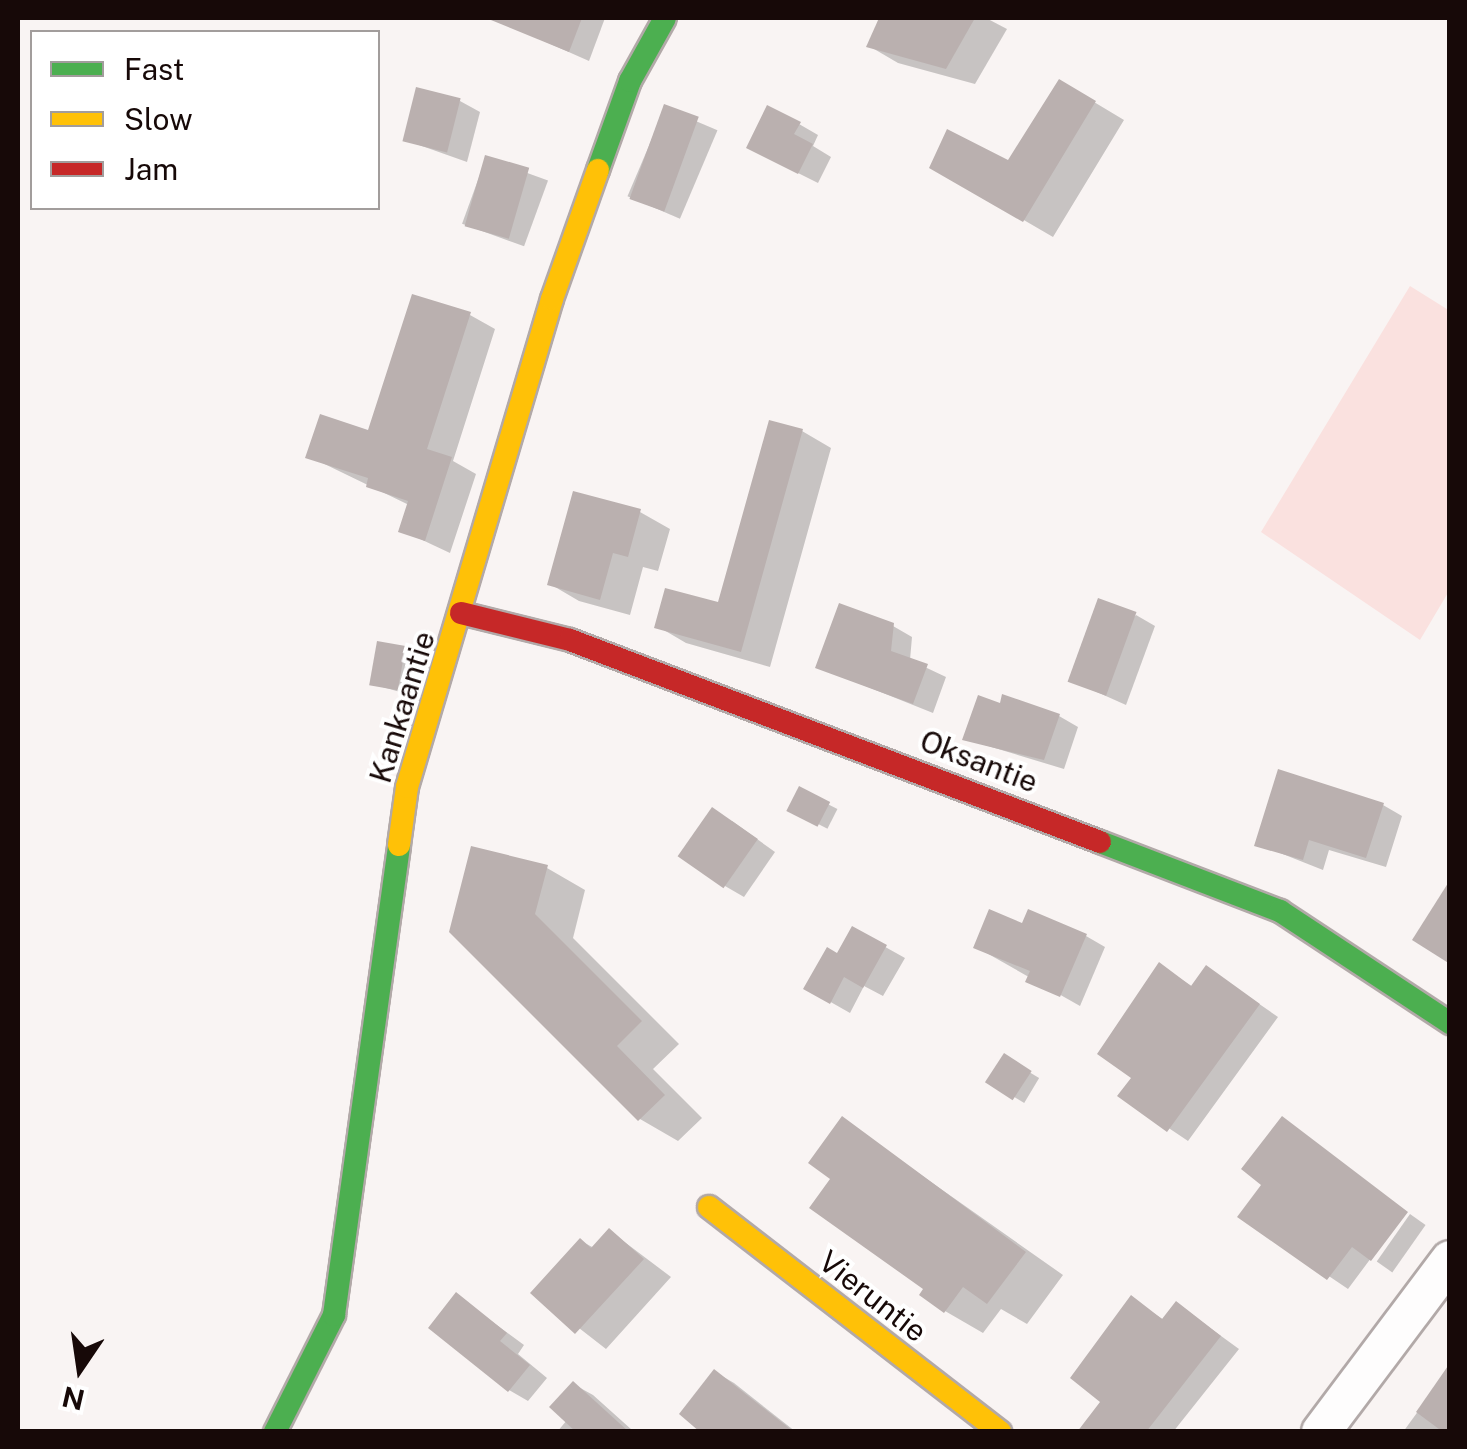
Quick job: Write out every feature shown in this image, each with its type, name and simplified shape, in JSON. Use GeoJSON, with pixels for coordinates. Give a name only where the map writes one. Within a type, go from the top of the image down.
{"type":"FeatureCollection","features":[{"type":"Feature","properties":{"kind":"street","name":"Kankaantie"},"geometry":{"type":"LineString","coordinates":[[276,1432],[334,1314],[407,787],[552,299],[630,80],[664,18]]}},
{"type":"Feature","properties":{"kind":"street","name":"Oksantie"},"geometry":{"type":"LineString","coordinates":[[461,613],[570,640],[1280,911],[1450,1022]]}},
{"type":"Feature","properties":{"kind":"street","name":"Vieruntie"},"geometry":{"type":"LineString","coordinates":[[709,1208],[1000,1432]]}},
{"type":"Feature","properties":{"kind":"street"},"geometry":{"type":"LineString","coordinates":[[1321,1432],[1450,1260]]}},
{"type":"Feature","properties":{"kind":"shaded area"},"geometry":{"type":"Polygon","coordinates":[[[1410,286],[1450,311],[1449,591],[1420,640],[1261,532],[1410,286]]]}},
{"type":"Feature","properties":{"kind":"building"},"geometry":{"type":"Polygon","coordinates":[[[486,18],[582,18],[569,52],[486,18]]]}},
{"type":"Feature","properties":{"kind":"building"},"geometry":{"type":"Polygon","coordinates":[[[879,18],[975,18],[946,69],[866,47],[879,18]]]}},
{"type":"Feature","properties":{"kind":"building"},"geometry":{"type":"Polygon","coordinates":[[[1059,79],[1096,101],[1023,222],[929,168],[947,129],[1008,160],[1059,79]]]}},
{"type":"Feature","properties":{"kind":"building"},"geometry":{"type":"Polygon","coordinates":[[[416,87],[461,98],[447,152],[402,141],[416,87]]]}},
{"type":"Feature","properties":{"kind":"building"},"geometry":{"type":"Polygon","coordinates":[[[664,104],[699,117],[664,212],[629,199],[664,104]]]}},
{"type":"Feature","properties":{"kind":"building"},"geometry":{"type":"Polygon","coordinates":[[[767,105],[801,122],[794,134],[813,144],[798,174],[746,148],[767,105]]]}},
{"type":"Feature","properties":{"kind":"building"},"geometry":{"type":"Polygon","coordinates":[[[485,155],[529,168],[509,239],[465,226],[485,155]]]}},
{"type":"Feature","properties":{"kind":"building"},"geometry":{"type":"Polygon","coordinates":[[[412,294],[471,312],[427,449],[452,457],[425,541],[398,532],[408,501],[366,487],[368,478],[305,458],[320,414],[368,430],[412,294]]]}},
{"type":"Feature","properties":{"kind":"building"},"geometry":{"type":"Polygon","coordinates":[[[769,420],[803,429],[741,652],[654,628],[665,588],[718,602],[769,420]]]}},
{"type":"Feature","properties":{"kind":"building"},"geometry":{"type":"Polygon","coordinates":[[[573,491],[641,509],[628,557],[613,553],[600,600],[547,585],[573,491]]]}},
{"type":"Feature","properties":{"kind":"building"},"geometry":{"type":"Polygon","coordinates":[[[1098,598],[1137,612],[1106,696],[1068,682],[1098,598]]]}},
{"type":"Feature","properties":{"kind":"building"},"geometry":{"type":"Polygon","coordinates":[[[839,603],[894,623],[891,651],[928,664],[913,704],[815,668],[839,603]]]}},
{"type":"Feature","properties":{"kind":"building"},"geometry":{"type":"Polygon","coordinates":[[[377,641],[406,646],[398,690],[369,685],[377,641]]]}},
{"type":"Feature","properties":{"kind":"building"},"geometry":{"type":"Polygon","coordinates":[[[1002,694],[1060,714],[1044,760],[962,740],[978,695],[1000,703],[1002,694]]]}},
{"type":"Feature","properties":{"kind":"building"},"geometry":{"type":"Polygon","coordinates":[[[1278,769],[1384,803],[1366,858],[1309,840],[1303,860],[1254,846],[1278,769]]]}},
{"type":"Feature","properties":{"kind":"building"},"geometry":{"type":"Polygon","coordinates":[[[799,786],[830,802],[817,827],[786,811],[799,786]]]}},
{"type":"Feature","properties":{"kind":"building"},"geometry":{"type":"Polygon","coordinates":[[[712,807],[758,839],[723,888],[678,856],[712,807]]]}},
{"type":"Feature","properties":{"kind":"building"},"geometry":{"type":"Polygon","coordinates":[[[471,846],[548,865],[535,914],[642,1021],[617,1046],[665,1095],[638,1121],[449,932],[471,846]]]}},
{"type":"Feature","properties":{"kind":"building"},"geometry":{"type":"Polygon","coordinates":[[[1450,880],[1450,964],[1412,940],[1450,880]]]}},
{"type":"Feature","properties":{"kind":"building"},"geometry":{"type":"Polygon","coordinates":[[[989,909],[1022,923],[1028,909],[1087,934],[1060,997],[1025,982],[1030,971],[973,948],[989,909]]]}},
{"type":"Feature","properties":{"kind":"building"},"geometry":{"type":"Polygon","coordinates":[[[852,926],[887,945],[863,988],[844,977],[830,1004],[803,989],[827,947],[837,953],[852,926]]]}},
{"type":"Feature","properties":{"kind":"building"},"geometry":{"type":"Polygon","coordinates":[[[1159,962],[1191,986],[1206,965],[1260,1004],[1167,1132],[1117,1096],[1131,1078],[1097,1054],[1159,962]]]}},
{"type":"Feature","properties":{"kind":"building"},"geometry":{"type":"Polygon","coordinates":[[[1004,1053],[1032,1071],[1013,1100],[985,1082],[1004,1053]]]}},
{"type":"Feature","properties":{"kind":"building"},"geometry":{"type":"Polygon","coordinates":[[[842,1116],[1026,1252],[987,1304],[963,1287],[944,1313],[919,1295],[923,1289],[809,1208],[830,1179],[808,1163],[842,1116]]]}},
{"type":"Feature","properties":{"kind":"building"},"geometry":{"type":"Polygon","coordinates":[[[1282,1116],[1408,1212],[1371,1261],[1352,1247],[1327,1280],[1237,1217],[1261,1185],[1241,1169],[1282,1116]]]}},
{"type":"Feature","properties":{"kind":"building"},"geometry":{"type":"Polygon","coordinates":[[[609,1228],[644,1259],[575,1334],[530,1293],[580,1238],[591,1248],[609,1228]]]}},
{"type":"Feature","properties":{"kind":"building"},"geometry":{"type":"Polygon","coordinates":[[[456,1292],[507,1333],[500,1341],[530,1365],[508,1392],[428,1328],[456,1292]]]}},
{"type":"Feature","properties":{"kind":"building"},"geometry":{"type":"Polygon","coordinates":[[[1131,1295],[1162,1319],[1176,1301],[1221,1336],[1146,1432],[1077,1432],[1100,1402],[1070,1378],[1131,1295]]]}},
{"type":"Feature","properties":{"kind":"building"},"geometry":{"type":"Polygon","coordinates":[[[1450,1363],[1450,1432],[1443,1432],[1416,1412],[1450,1363]]]}},
{"type":"Feature","properties":{"kind":"building"},"geometry":{"type":"Polygon","coordinates":[[[714,1369],[794,1432],[700,1432],[679,1414],[714,1369]]]}},
{"type":"Feature","properties":{"kind":"building"},"geometry":{"type":"Polygon","coordinates":[[[573,1381],[629,1432],[576,1432],[549,1407],[573,1381]]]}},
{"type":"Feature","properties":{"kind":"traffic: fast"},"geometry":{"type":"LineString","coordinates":[[598,170],[630,81],[665,18]]}},
{"type":"Feature","properties":{"kind":"traffic: fast"},"geometry":{"type":"LineString","coordinates":[[1100,842],[1280,911],[1450,1023]]}},
{"type":"Feature","properties":{"kind":"traffic: fast"},"geometry":{"type":"LineString","coordinates":[[275,1432],[334,1315],[399,845]]}},
{"type":"Feature","properties":{"kind":"traffic: slow"},"geometry":{"type":"LineString","coordinates":[[399,845],[407,787],[552,299],[598,170]]}},
{"type":"Feature","properties":{"kind":"traffic: slow"},"geometry":{"type":"LineString","coordinates":[[709,1207],[1000,1432]]}},
{"type":"Feature","properties":{"kind":"traffic: jam"},"geometry":{"type":"LineString","coordinates":[[461,613],[570,640],[1100,842]]}}]}
